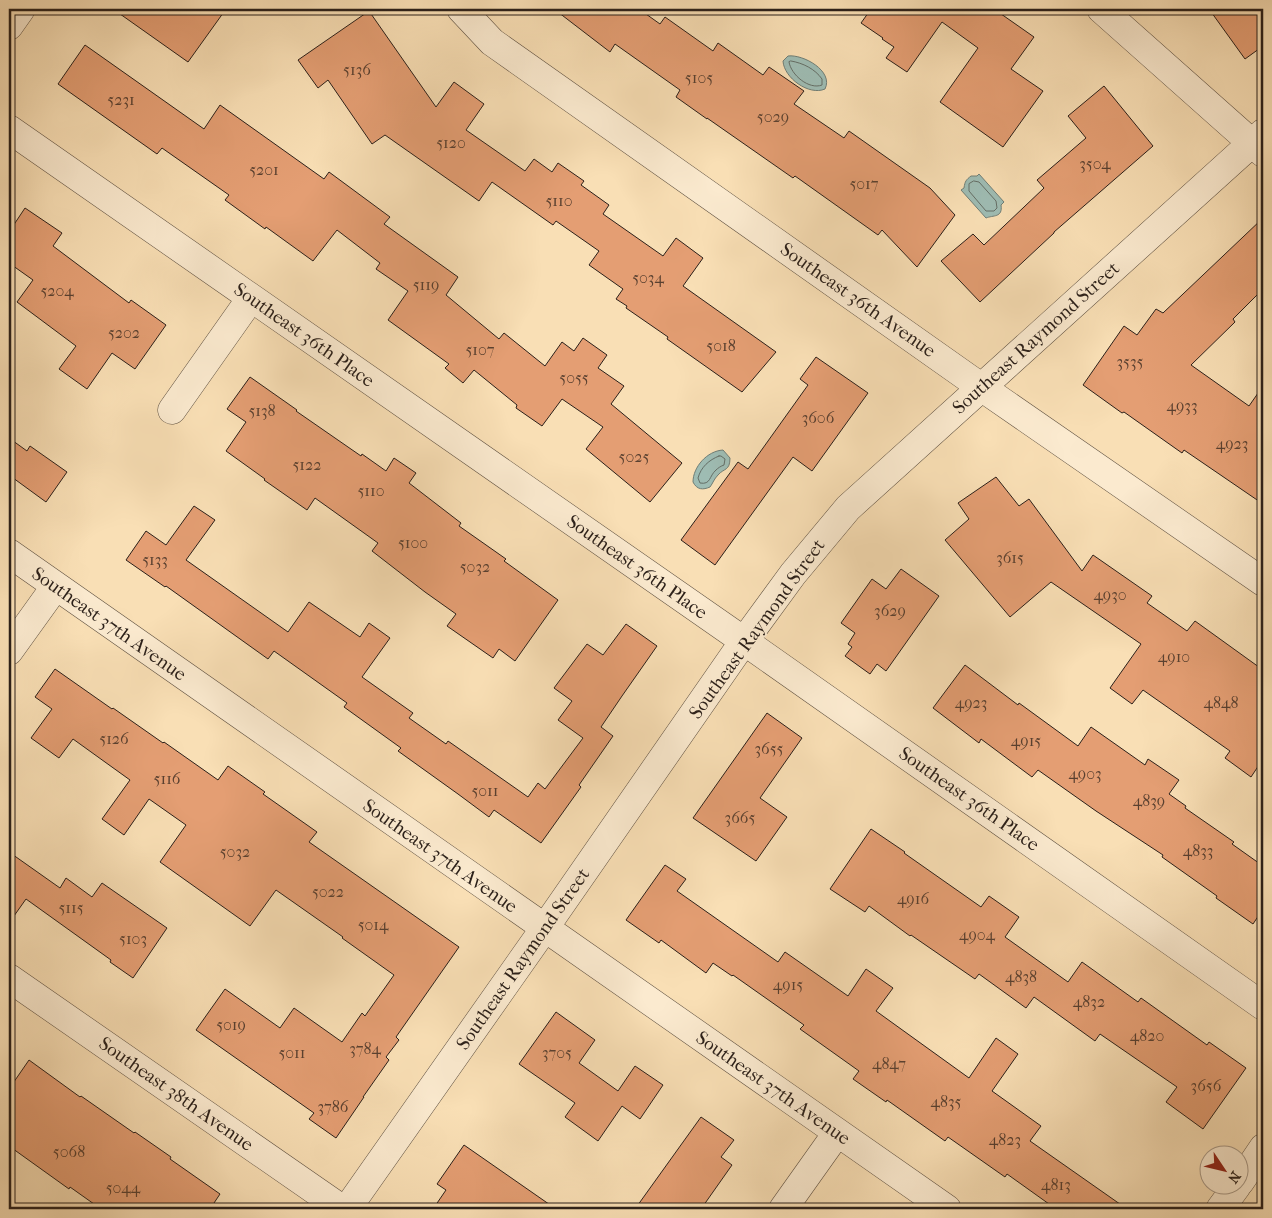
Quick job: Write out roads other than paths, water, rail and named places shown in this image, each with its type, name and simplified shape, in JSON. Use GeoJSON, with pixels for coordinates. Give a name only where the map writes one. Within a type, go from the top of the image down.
{"type":"FeatureCollection","features":[{"type":"Feature","properties":{"kind":"street"},"geometry":{"type":"LineString","coordinates":[[9,26],[21,9]]}},
{"type":"Feature","properties":{"kind":"street","name":"Southeast 36th Avenue"},"geometry":{"type":"LineString","coordinates":[[461,9],[492,42],[1263,582]]}},
{"type":"Feature","properties":{"kind":"street"},"geometry":{"type":"LineString","coordinates":[[1100,9],[1259,143]]}},
{"type":"Feature","properties":{"kind":"street","name":"Southeast 36th Place"},"geometry":{"type":"LineString","coordinates":[[9,130],[744,641],[1263,1006]]}},
{"type":"Feature","properties":{"kind":"street","name":"Southeast Raymond Street"},"geometry":{"type":"LineString","coordinates":[[347,1209],[744,641],[793,574],[848,508],[1259,143]]}},
{"type":"Feature","properties":{"kind":"street"},"geometry":{"type":"LineString","coordinates":[[172,410],[251,298]]}},
{"type":"Feature","properties":{"kind":"street","name":"Southeast 37th Avenue"},"geometry":{"type":"LineString","coordinates":[[9,553],[544,929],[947,1209]]}},
{"type":"Feature","properties":{"kind":"street"},"geometry":{"type":"LineString","coordinates":[[9,651],[55,587]]}},
{"type":"Feature","properties":{"kind":"street","name":"Southeast 38th Avenue"},"geometry":{"type":"LineString","coordinates":[[9,978],[342,1209]]}},
{"type":"Feature","properties":{"kind":"street"},"geometry":{"type":"LineString","coordinates":[[783,1209],[836,1132]]}},
{"type":"Feature","properties":{"kind":"street"},"geometry":{"type":"LineString","coordinates":[[1250,1167],[1263,1148]]}},
{"type":"Feature","properties":{"kind":"street"},"geometry":{"type":"LineString","coordinates":[[1220,1209],[1230,1196]]}},
{"type":"Feature","properties":{"kind":"water"},"geometry":{"type":"Polygon","coordinates":[[[788,56],[801,58],[816,65],[825,76],[827,82],[825,89],[819,91],[812,90],[798,84],[784,67],[783,61],[788,56]]]}},
{"type":"Feature","properties":{"kind":"water"},"geometry":{"type":"Polygon","coordinates":[[[979,174],[1004,202],[997,215],[986,218],[961,190],[971,176],[979,174]]]}},
{"type":"Feature","properties":{"kind":"water"},"geometry":{"type":"Polygon","coordinates":[[[723,450],[730,458],[728,467],[717,476],[710,487],[703,489],[696,487],[693,482],[698,466],[712,453],[723,450]]]}}]}
